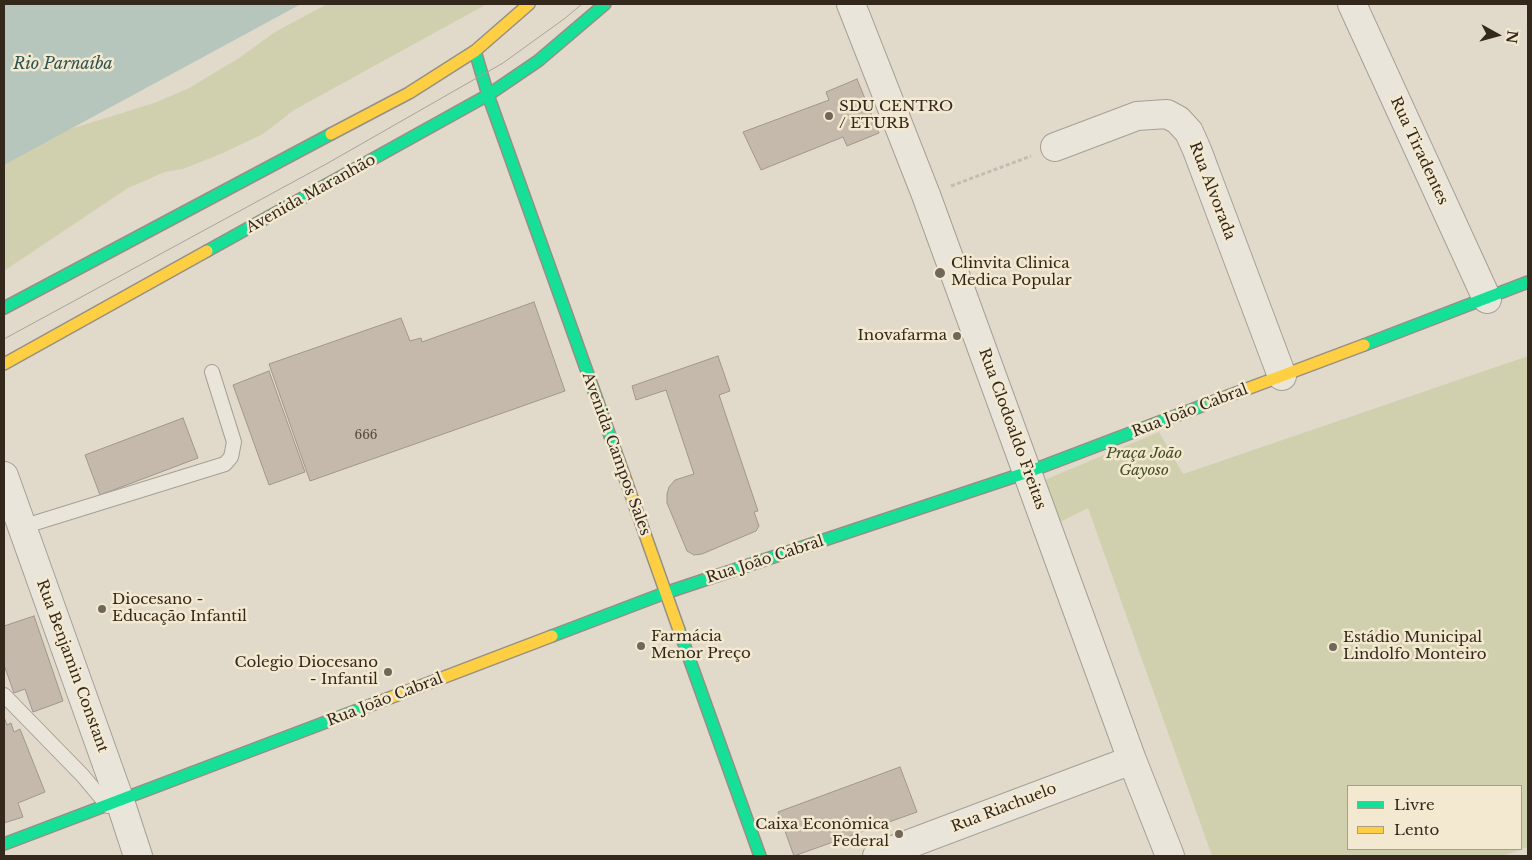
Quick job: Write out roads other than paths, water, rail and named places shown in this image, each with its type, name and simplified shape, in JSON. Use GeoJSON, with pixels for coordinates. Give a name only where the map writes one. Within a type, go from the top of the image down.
{"type":"FeatureCollection","features":[{"type":"Feature","properties":{"kind":"main road"},"geometry":{"type":"LineString","coordinates":[[4,308],[409,93],[475,50],[528,4]]}},
{"type":"Feature","properties":{"kind":"main road","name":"Avenida Maranhão"},"geometry":{"type":"LineString","coordinates":[[4,364],[488,95],[538,61],[605,4]]}},
{"type":"Feature","properties":{"kind":"main road","name":"Avenida Campos Sales"},"geometry":{"type":"LineString","coordinates":[[475,50],[488,95],[760,856]]}},
{"type":"Feature","properties":{"kind":"main road","name":"Rua João Cabral"},"geometry":{"type":"LineString","coordinates":[[4,844],[665,593],[1028,472],[1528,282]]}},
{"type":"Feature","properties":{"kind":"street","name":"Rua Clodoaldo Freitas"},"geometry":{"type":"LineString","coordinates":[[851,4],[926,195],[1132,760],[1170,856]]}},
{"type":"Feature","properties":{"kind":"street","name":"Rua Tiradentes"},"geometry":{"type":"LineString","coordinates":[[1352,4],[1487,299]]}},
{"type":"Feature","properties":{"kind":"street","name":"Rua Alvorada"},"geometry":{"type":"LineString","coordinates":[[1055,147],[1137,116],[1166,114],[1178,120],[1189,132],[1197,150],[1282,376]]}},
{"type":"Feature","properties":{"kind":"street","name":"Rua Benjamin Constant"},"geometry":{"type":"LineString","coordinates":[[4,476],[114,803],[138,856]]}},
{"type":"Feature","properties":{"kind":"street","name":"Rua Riachuelo"},"geometry":{"type":"LineString","coordinates":[[877,856],[1132,760]]}},
{"type":"Feature","properties":{"kind":"lane"},"geometry":{"type":"LineString","coordinates":[[22,526],[225,464],[231,457],[234,442],[212,372]]}},
{"type":"Feature","properties":{"kind":"lane"},"geometry":{"type":"LineString","coordinates":[[4,695],[83,776],[114,803]]}},
{"type":"Feature","properties":{"kind":"water","name":"Rio Parnaíba"},"geometry":{"type":"Polygon","coordinates":[[[4,4],[301,4],[4,165],[4,4]]]}},
{"type":"Feature","properties":{"kind":"tram line"},"geometry":{"type":"LineString","coordinates":[[4,339],[328,163],[503,63],[582,4]]}},
{"type":"Feature","properties":{"kind":"place","name":"SDU CENTRO / ETURB"},"geometry":{"type":"Point","coordinates":[829,116]}},
{"type":"Feature","properties":{"kind":"place","name":"Clinvita Clinica Medica Popular"},"geometry":{"type":"Point","coordinates":[940,273]}},
{"type":"Feature","properties":{"kind":"place","name":"Inovafarma"},"geometry":{"type":"Point","coordinates":[957,336]}},
{"type":"Feature","properties":{"kind":"place","name":"Diocesano - Educação Infantil"},"geometry":{"type":"Point","coordinates":[102,609]}},
{"type":"Feature","properties":{"kind":"place","name":"Farmácia Menor Preço"},"geometry":{"type":"Point","coordinates":[641,646]}},
{"type":"Feature","properties":{"kind":"place","name":"Estádio Municipal Lindolfo Monteiro"},"geometry":{"type":"Point","coordinates":[1333,647]}},
{"type":"Feature","properties":{"kind":"place","name":"Colegio Diocesano - Infantil"},"geometry":{"type":"Point","coordinates":[388,672]}},
{"type":"Feature","properties":{"kind":"place","name":"Caixa Econômica Federal"},"geometry":{"type":"Point","coordinates":[899,834]}},
{"type":"Feature","properties":{"kind":"park label","name":"Praça João Gayoso"},"geometry":{"type":"Point","coordinates":[1144,462]}}]}
